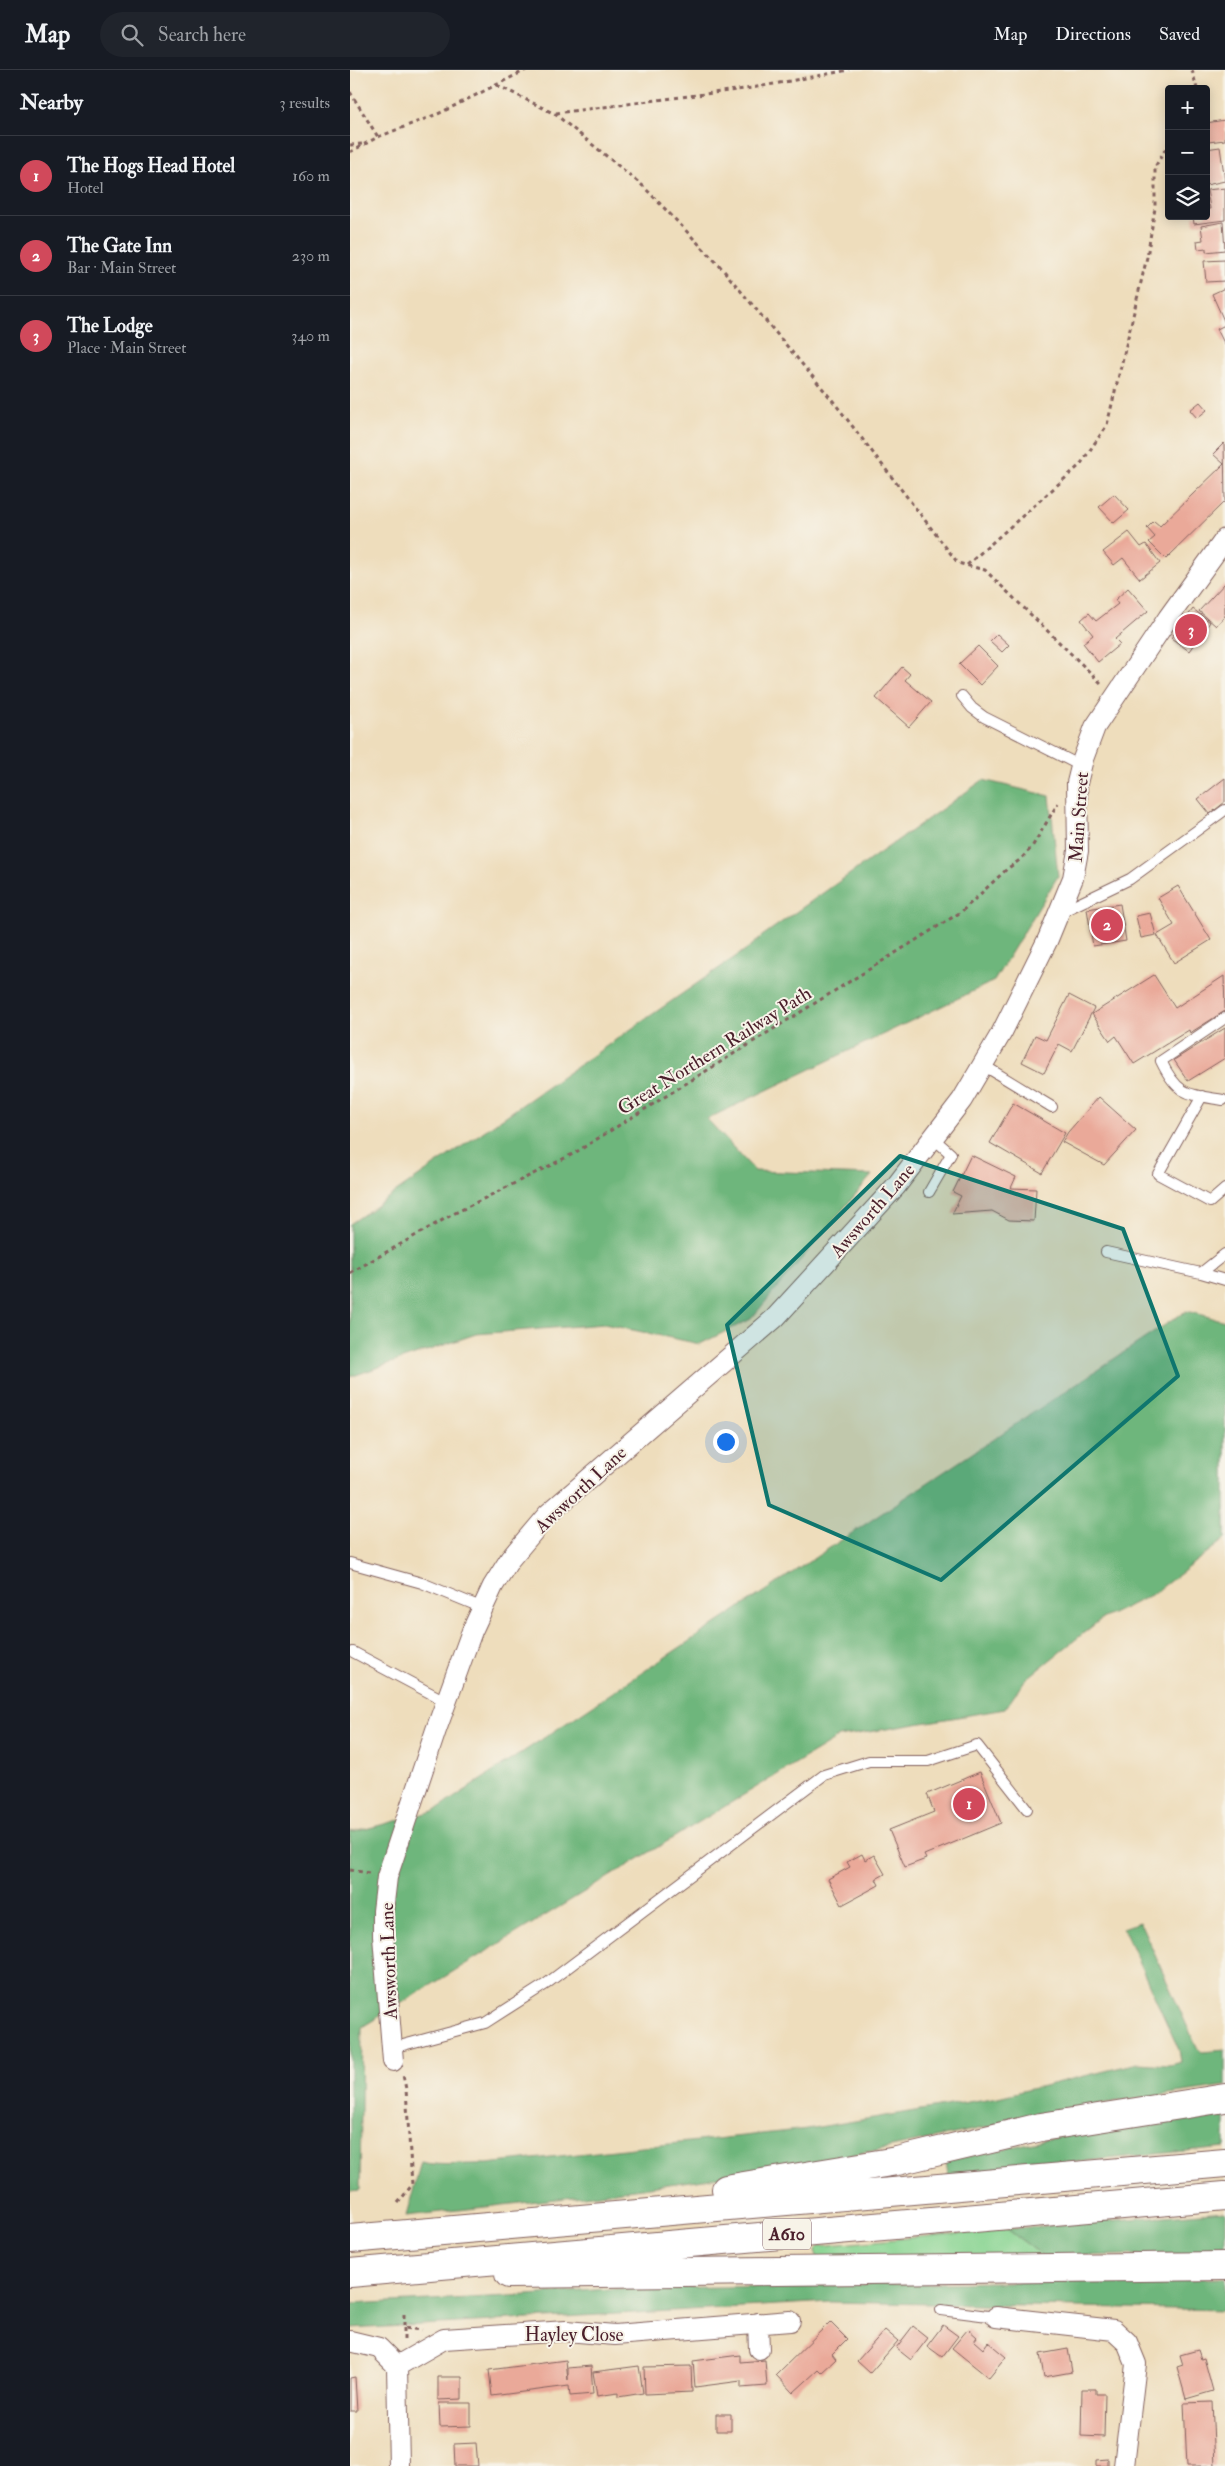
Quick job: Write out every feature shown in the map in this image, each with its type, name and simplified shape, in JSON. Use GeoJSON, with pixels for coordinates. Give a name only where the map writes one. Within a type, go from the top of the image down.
{"type":"FeatureCollection","features":[{"type":"Feature","properties":{"kind":"highway"},"geometry":{"type":"LineString","coordinates":[[561,2222],[679,2194],[753,2186],[897,2161],[1040,2127],[1225,2098]]}},
{"type":"Feature","properties":{"kind":"highway","name":"A610"},"geometry":{"type":"LineString","coordinates":[[350,2239],[1222,2164]]}},
{"type":"Feature","properties":{"kind":"highway","name":"A610"},"geometry":{"type":"LineString","coordinates":[[350,2273],[1225,2196]]}},
{"type":"Feature","properties":{"kind":"highway"},"geometry":{"type":"LineString","coordinates":[[350,2273],[637,2274],[1225,2266]]}},
{"type":"Feature","properties":{"kind":"street","name":"Main Street"},"geometry":{"type":"LineString","coordinates":[[1002,1032],[1058,914],[1072,878],[1078,851],[1077,783],[1095,727],[1225,539]]}},
{"type":"Feature","properties":{"kind":"street","name":"Awsworth Lane"},"geometry":{"type":"LineString","coordinates":[[392,2054],[383,1936],[383,1911],[387,1877],[446,1702],[483,1608],[510,1559],[548,1514],[775,1318],[896,1186],[962,1100],[1002,1032]]}},
{"type":"Feature","properties":{"kind":"street"},"geometry":{"type":"LineString","coordinates":[[996,2317],[1114,2330],[1127,2342],[1136,2364],[1124,2466]]}},
{"type":"Feature","properties":{"kind":"street","name":"Hayley Close"},"geometry":{"type":"LineString","coordinates":[[397,2366],[444,2339],[566,2331],[615,2335],[790,2321]]}},
{"type":"Feature","properties":{"kind":"street"},"geometry":{"type":"LineString","coordinates":[[758,2323],[759,2349]]}},
{"type":"Feature","properties":{"kind":"street"},"geometry":{"type":"LineString","coordinates":[[350,2342],[378,2348],[397,2366],[399,2466]]}},
{"type":"Feature","properties":{"kind":"lane"},"geometry":{"type":"LineString","coordinates":[[962,696],[972,708],[984,717],[1081,766]]}},
{"type":"Feature","properties":{"kind":"lane"},"geometry":{"type":"LineString","coordinates":[[1058,914],[1130,880],[1225,810]]}},
{"type":"Feature","properties":{"kind":"lane"},"geometry":{"type":"LineString","coordinates":[[1224,1101],[1187,1094],[1169,1077],[1161,1061],[1225,1018]]}},
{"type":"Feature","properties":{"kind":"lane"},"geometry":{"type":"LineString","coordinates":[[983,1065],[1052,1106]]}},
{"type":"Feature","properties":{"kind":"lane"},"geometry":{"type":"LineString","coordinates":[[1202,1096],[1158,1174],[1210,1202],[1225,1189]]}},
{"type":"Feature","properties":{"kind":"lane"},"geometry":{"type":"LineString","coordinates":[[929,1192],[951,1154],[933,1138]]}},
{"type":"Feature","properties":{"kind":"lane"},"geometry":{"type":"LineString","coordinates":[[1106,1252],[1225,1280]]}},
{"type":"Feature","properties":{"kind":"lane"},"geometry":{"type":"LineString","coordinates":[[1201,1273],[1225,1254]]}},
{"type":"Feature","properties":{"kind":"lane"},"geometry":{"type":"LineString","coordinates":[[350,1563],[422,1583],[483,1608]]}},
{"type":"Feature","properties":{"kind":"lane"},"geometry":{"type":"LineString","coordinates":[[353,1652],[446,1702]]}},
{"type":"Feature","properties":{"kind":"lane"},"geometry":{"type":"LineString","coordinates":[[392,2054],[485,2023],[546,1984],[824,1775],[869,1761],[928,1761],[977,1745],[1027,1809]]}},
{"type":"Feature","properties":{"kind":"lane"},"geometry":{"type":"LineString","coordinates":[[941,2310],[996,2317]]}},
{"type":"Feature","properties":{"kind":"path"},"geometry":{"type":"LineString","coordinates":[[350,152],[378,137],[440,113],[526,70]]}},
{"type":"Feature","properties":{"kind":"path"},"geometry":{"type":"LineString","coordinates":[[555,114],[752,88],[849,70]]}},
{"type":"Feature","properties":{"kind":"path"},"geometry":{"type":"LineString","coordinates":[[1192,70],[1196,85]]}},
{"type":"Feature","properties":{"kind":"path"},"geometry":{"type":"LineString","coordinates":[[497,85],[555,114],[642,186],[719,265],[833,401],[958,563],[985,570],[1104,686],[1117,694]]}},
{"type":"Feature","properties":{"kind":"path"},"geometry":{"type":"LineString","coordinates":[[350,92],[378,137]]}},
{"type":"Feature","properties":{"kind":"path"},"geometry":{"type":"LineString","coordinates":[[350,145],[363,144]]}},
{"type":"Feature","properties":{"kind":"path"},"geometry":{"type":"LineString","coordinates":[[967,565],[1080,465],[1107,425],[1147,257],[1155,208],[1156,167],[1165,151]]}},
{"type":"Feature","properties":{"kind":"path","name":"Great Northern Railway Path"},"geometry":{"type":"LineString","coordinates":[[350,1273],[455,1213],[573,1154],[962,912],[1032,847],[1056,805]]}},
{"type":"Feature","properties":{"kind":"path"},"geometry":{"type":"LineString","coordinates":[[392,2054],[400,2062],[406,2090],[412,2185],[398,2203]]}},
{"type":"Feature","properties":{"kind":"highlighted area"},"geometry":{"type":"Polygon","coordinates":[[[900,1156],[1123,1229],[1178,1376],[941,1580],[769,1505],[727,1325],[900,1156]]]}},
{"type":"Feature","properties":{"kind":"green space"},"geometry":{"type":"Polygon","coordinates":[[[983,780],[1050,796],[1058,876],[994,981],[707,1119],[755,1171],[872,1175],[751,1319],[700,1344],[604,1324],[476,1334],[350,1377],[350,1224],[751,946],[762,936],[983,780]]]}},
{"type":"Feature","properties":{"kind":"green space"},"geometry":{"type":"Polygon","coordinates":[[[1186,1311],[1225,1321],[1225,1539],[1153,1594],[1100,1620],[1025,1680],[1005,1709],[839,1737],[362,2027],[360,2190],[350,2191],[350,1831],[354,1832],[434,1811],[1186,1311]]]}},
{"type":"Feature","properties":{"kind":"green space"},"geometry":{"type":"Polygon","coordinates":[[[1140,1922],[1197,2048],[1202,2052],[1225,2050],[1225,2086],[1099,2104],[814,2163],[600,2194],[406,2216],[421,2162],[445,2165],[487,2164],[807,2129],[998,2097],[1138,2063],[1169,2065],[1181,2062],[1179,2050],[1123,1928],[1140,1922]]]}},
{"type":"Feature","properties":{"kind":"green space"},"geometry":{"type":"Polygon","coordinates":[[[1225,2110],[1225,2147],[948,2175],[946,2161],[1048,2139],[1225,2110]]]}},
{"type":"Feature","properties":{"kind":"green space"},"geometry":{"type":"Polygon","coordinates":[[[1225,2211],[1225,2254],[1043,2256],[1007,2229],[1225,2211]]]}},
{"type":"Feature","properties":{"kind":"green space"},"geometry":{"type":"Polygon","coordinates":[[[1007,2229],[1043,2256],[818,2259],[815,2250],[819,2246],[1007,2229]]]}},
{"type":"Feature","properties":{"kind":"green space"},"geometry":{"type":"Polygon","coordinates":[[[1225,2278],[1225,2310],[831,2302],[350,2329],[350,2304],[608,2289],[1225,2278]]]}},
{"type":"Feature","properties":{"kind":"building"},"geometry":{"type":"Polygon","coordinates":[[[1225,120],[1225,140],[1210,142],[1210,122],[1225,120]]]}},
{"type":"Feature","properties":{"kind":"building"},"geometry":{"type":"Polygon","coordinates":[[[1220,147],[1225,181],[1210,184],[1210,148],[1220,147]]]}},
{"type":"Feature","properties":{"kind":"building"},"geometry":{"type":"Polygon","coordinates":[[[1225,188],[1225,220],[1194,224],[1194,220],[1210,220],[1210,190],[1225,188]]]}},
{"type":"Feature","properties":{"kind":"building"},"geometry":{"type":"Polygon","coordinates":[[[1223,222],[1225,250],[1206,252],[1206,248],[1198,249],[1197,241],[1203,240],[1201,226],[1223,222]]]}},
{"type":"Feature","properties":{"kind":"building"},"geometry":{"type":"Polygon","coordinates":[[[1225,260],[1225,281],[1206,282],[1204,261],[1225,260]]]}},
{"type":"Feature","properties":{"kind":"building"},"geometry":{"type":"Polygon","coordinates":[[[1225,288],[1225,323],[1212,294],[1225,288]]]}},
{"type":"Feature","properties":{"kind":"building"},"geometry":{"type":"Polygon","coordinates":[[[1225,325],[1225,345],[1217,329],[1225,325]]]}},
{"type":"Feature","properties":{"kind":"building"},"geometry":{"type":"Polygon","coordinates":[[[1200,402],[1207,410],[1197,418],[1190,410],[1200,402]]]}},
{"type":"Feature","properties":{"kind":"building"},"geometry":{"type":"Polygon","coordinates":[[[1224,443],[1225,501],[1166,559],[1149,542],[1155,537],[1147,528],[1154,521],[1160,526],[1224,464],[1213,454],[1224,443]]]}},
{"type":"Feature","properties":{"kind":"building"},"geometry":{"type":"Polygon","coordinates":[[[1114,494],[1129,510],[1114,523],[1099,507],[1114,494]]]}},
{"type":"Feature","properties":{"kind":"building"},"geometry":{"type":"Polygon","coordinates":[[[1129,532],[1141,547],[1146,544],[1160,563],[1140,579],[1123,558],[1114,565],[1103,552],[1129,532]]]}},
{"type":"Feature","properties":{"kind":"building"},"geometry":{"type":"Polygon","coordinates":[[[1225,583],[1225,616],[1216,626],[1199,611],[1225,583]]]}},
{"type":"Feature","properties":{"kind":"building"},"geometry":{"type":"Polygon","coordinates":[[[1128,588],[1148,611],[1115,639],[1120,644],[1098,662],[1083,643],[1093,635],[1081,620],[1089,613],[1096,621],[1118,604],[1115,600],[1128,588]]]}},
{"type":"Feature","properties":{"kind":"building"},"geometry":{"type":"Polygon","coordinates":[[[1193,609],[1210,622],[1189,651],[1171,638],[1193,609]]]}},
{"type":"Feature","properties":{"kind":"building"},"geometry":{"type":"Polygon","coordinates":[[[997,634],[1009,645],[1002,652],[990,641],[997,634]]]}},
{"type":"Feature","properties":{"kind":"building"},"geometry":{"type":"Polygon","coordinates":[[[978,646],[998,666],[980,685],[959,664],[978,646]]]}},
{"type":"Feature","properties":{"kind":"building"},"geometry":{"type":"Polygon","coordinates":[[[902,667],[910,674],[905,680],[931,702],[909,727],[876,698],[902,667]]]}},
{"type":"Feature","properties":{"kind":"building"},"geometry":{"type":"Polygon","coordinates":[[[1225,778],[1225,802],[1210,814],[1198,799],[1225,778]]]}},
{"type":"Feature","properties":{"kind":"building"},"geometry":{"type":"Polygon","coordinates":[[[1178,886],[1211,940],[1174,963],[1157,935],[1174,925],[1158,898],[1178,886]]]}},
{"type":"Feature","properties":{"kind":"building"},"geometry":{"type":"Polygon","coordinates":[[[1120,904],[1126,941],[1093,946],[1087,909],[1120,904]]]}},
{"type":"Feature","properties":{"kind":"building"},"geometry":{"type":"Polygon","coordinates":[[[1150,913],[1156,935],[1141,938],[1136,916],[1150,913]]]}},
{"type":"Feature","properties":{"kind":"building"},"geometry":{"type":"Polygon","coordinates":[[[1154,975],[1175,1008],[1224,976],[1225,1011],[1190,1033],[1189,1030],[1134,1064],[1116,1036],[1110,1041],[1092,1014],[1154,975]]]}},
{"type":"Feature","properties":{"kind":"building"},"geometry":{"type":"Polygon","coordinates":[[[1069,995],[1094,1008],[1072,1051],[1059,1044],[1044,1073],[1022,1062],[1035,1035],[1046,1040],[1069,995]]]}},
{"type":"Feature","properties":{"kind":"building"},"geometry":{"type":"Polygon","coordinates":[[[1225,1028],[1225,1058],[1188,1081],[1174,1060],[1225,1028]]]}},
{"type":"Feature","properties":{"kind":"building"},"geometry":{"type":"Polygon","coordinates":[[[1099,1097],[1136,1130],[1104,1165],[1062,1142],[1068,1132],[1099,1097]]]}},
{"type":"Feature","properties":{"kind":"building"},"geometry":{"type":"Polygon","coordinates":[[[1013,1103],[1065,1133],[1042,1173],[990,1143],[1013,1103]]]}},
{"type":"Feature","properties":{"kind":"building"},"geometry":{"type":"Polygon","coordinates":[[[971,1155],[1016,1177],[1011,1188],[1036,1189],[1034,1221],[1009,1220],[992,1211],[952,1214],[961,1196],[953,1192],[971,1155]]]}},
{"type":"Feature","properties":{"kind":"building"},"geometry":{"type":"Polygon","coordinates":[[[980,1772],[1001,1823],[924,1855],[926,1859],[905,1867],[889,1830],[934,1812],[927,1794],[980,1772]]]}},
{"type":"Feature","properties":{"kind":"building"},"geometry":{"type":"Polygon","coordinates":[[[862,1854],[865,1860],[874,1855],[885,1874],[876,1879],[879,1885],[842,1905],[828,1879],[850,1867],[847,1862],[862,1854]]]}},
{"type":"Feature","properties":{"kind":"building"},"geometry":{"type":"Polygon","coordinates":[[[830,2322],[847,2339],[832,2354],[836,2359],[821,2373],[818,2370],[793,2393],[776,2375],[830,2322]]]}},
{"type":"Feature","properties":{"kind":"building"},"geometry":{"type":"Polygon","coordinates":[[[943,2325],[958,2336],[942,2357],[927,2346],[943,2325]]]}},
{"type":"Feature","properties":{"kind":"building"},"geometry":{"type":"Polygon","coordinates":[[[913,2326],[928,2338],[911,2360],[896,2348],[913,2326]]]}},
{"type":"Feature","properties":{"kind":"building"},"geometry":{"type":"Polygon","coordinates":[[[968,2329],[977,2337],[974,2341],[983,2349],[988,2342],[1006,2357],[989,2378],[952,2348],[968,2329]]]}},
{"type":"Feature","properties":{"kind":"building"},"geometry":{"type":"Polygon","coordinates":[[[885,2330],[898,2341],[870,2373],[857,2361],[885,2330]]]}},
{"type":"Feature","properties":{"kind":"building"},"geometry":{"type":"Polygon","coordinates":[[[1068,2349],[1072,2372],[1044,2377],[1040,2354],[1068,2349]]]}},
{"type":"Feature","properties":{"kind":"building"},"geometry":{"type":"Polygon","coordinates":[[[1198,2350],[1201,2359],[1204,2358],[1213,2391],[1186,2399],[1177,2367],[1183,2365],[1180,2355],[1198,2350]]]}},
{"type":"Feature","properties":{"kind":"building"},"geometry":{"type":"Polygon","coordinates":[[[740,2355],[740,2362],[765,2360],[767,2386],[741,2388],[741,2381],[695,2387],[693,2361],[740,2355]]]}},
{"type":"Feature","properties":{"kind":"building"},"geometry":{"type":"Polygon","coordinates":[[[566,2360],[568,2380],[568,2368],[591,2366],[593,2394],[570,2396],[569,2386],[492,2396],[489,2370],[566,2360]]]}},
{"type":"Feature","properties":{"kind":"building"},"geometry":{"type":"Polygon","coordinates":[[[639,2366],[643,2393],[618,2397],[618,2393],[597,2396],[593,2372],[639,2366]]]}},
{"type":"Feature","properties":{"kind":"building"},"geometry":{"type":"Polygon","coordinates":[[[691,2366],[692,2392],[645,2394],[644,2367],[691,2366]]]}},
{"type":"Feature","properties":{"kind":"building"},"geometry":{"type":"Polygon","coordinates":[[[355,2377],[357,2411],[350,2411],[350,2378],[355,2377]]]}},
{"type":"Feature","properties":{"kind":"building"},"geometry":{"type":"Polygon","coordinates":[[[438,2377],[462,2377],[462,2399],[438,2400],[438,2377]]]}},
{"type":"Feature","properties":{"kind":"building"},"geometry":{"type":"Polygon","coordinates":[[[1082,2389],[1096,2389],[1096,2394],[1105,2394],[1104,2437],[1081,2436],[1082,2389]]]}},
{"type":"Feature","properties":{"kind":"building"},"geometry":{"type":"Polygon","coordinates":[[[1212,2402],[1215,2466],[1187,2466],[1184,2403],[1212,2402]]]}},
{"type":"Feature","properties":{"kind":"building"},"geometry":{"type":"Polygon","coordinates":[[[439,2403],[471,2403],[471,2426],[440,2427],[439,2403]]]}},
{"type":"Feature","properties":{"kind":"building"},"geometry":{"type":"Polygon","coordinates":[[[716,2414],[731,2414],[731,2431],[716,2431],[716,2414]]]}},
{"type":"Feature","properties":{"kind":"building"},"geometry":{"type":"Polygon","coordinates":[[[476,2443],[478,2466],[455,2466],[454,2444],[476,2443]]]}},
{"type":"Feature","properties":{"kind":"building"},"geometry":{"type":"Polygon","coordinates":[[[1108,2459],[1108,2466],[1096,2466],[1096,2460],[1108,2459]]]}},
{"type":"Feature","properties":{"kind":"place","name":"The Lodge"},"geometry":{"type":"Point","coordinates":[1191,630]}},
{"type":"Feature","properties":{"kind":"place","name":"The Gate Inn"},"geometry":{"type":"Point","coordinates":[1107,925]}},
{"type":"Feature","properties":{"kind":"place","name":"The Hogs Head Hotel"},"geometry":{"type":"Point","coordinates":[969,1804]}}]}
